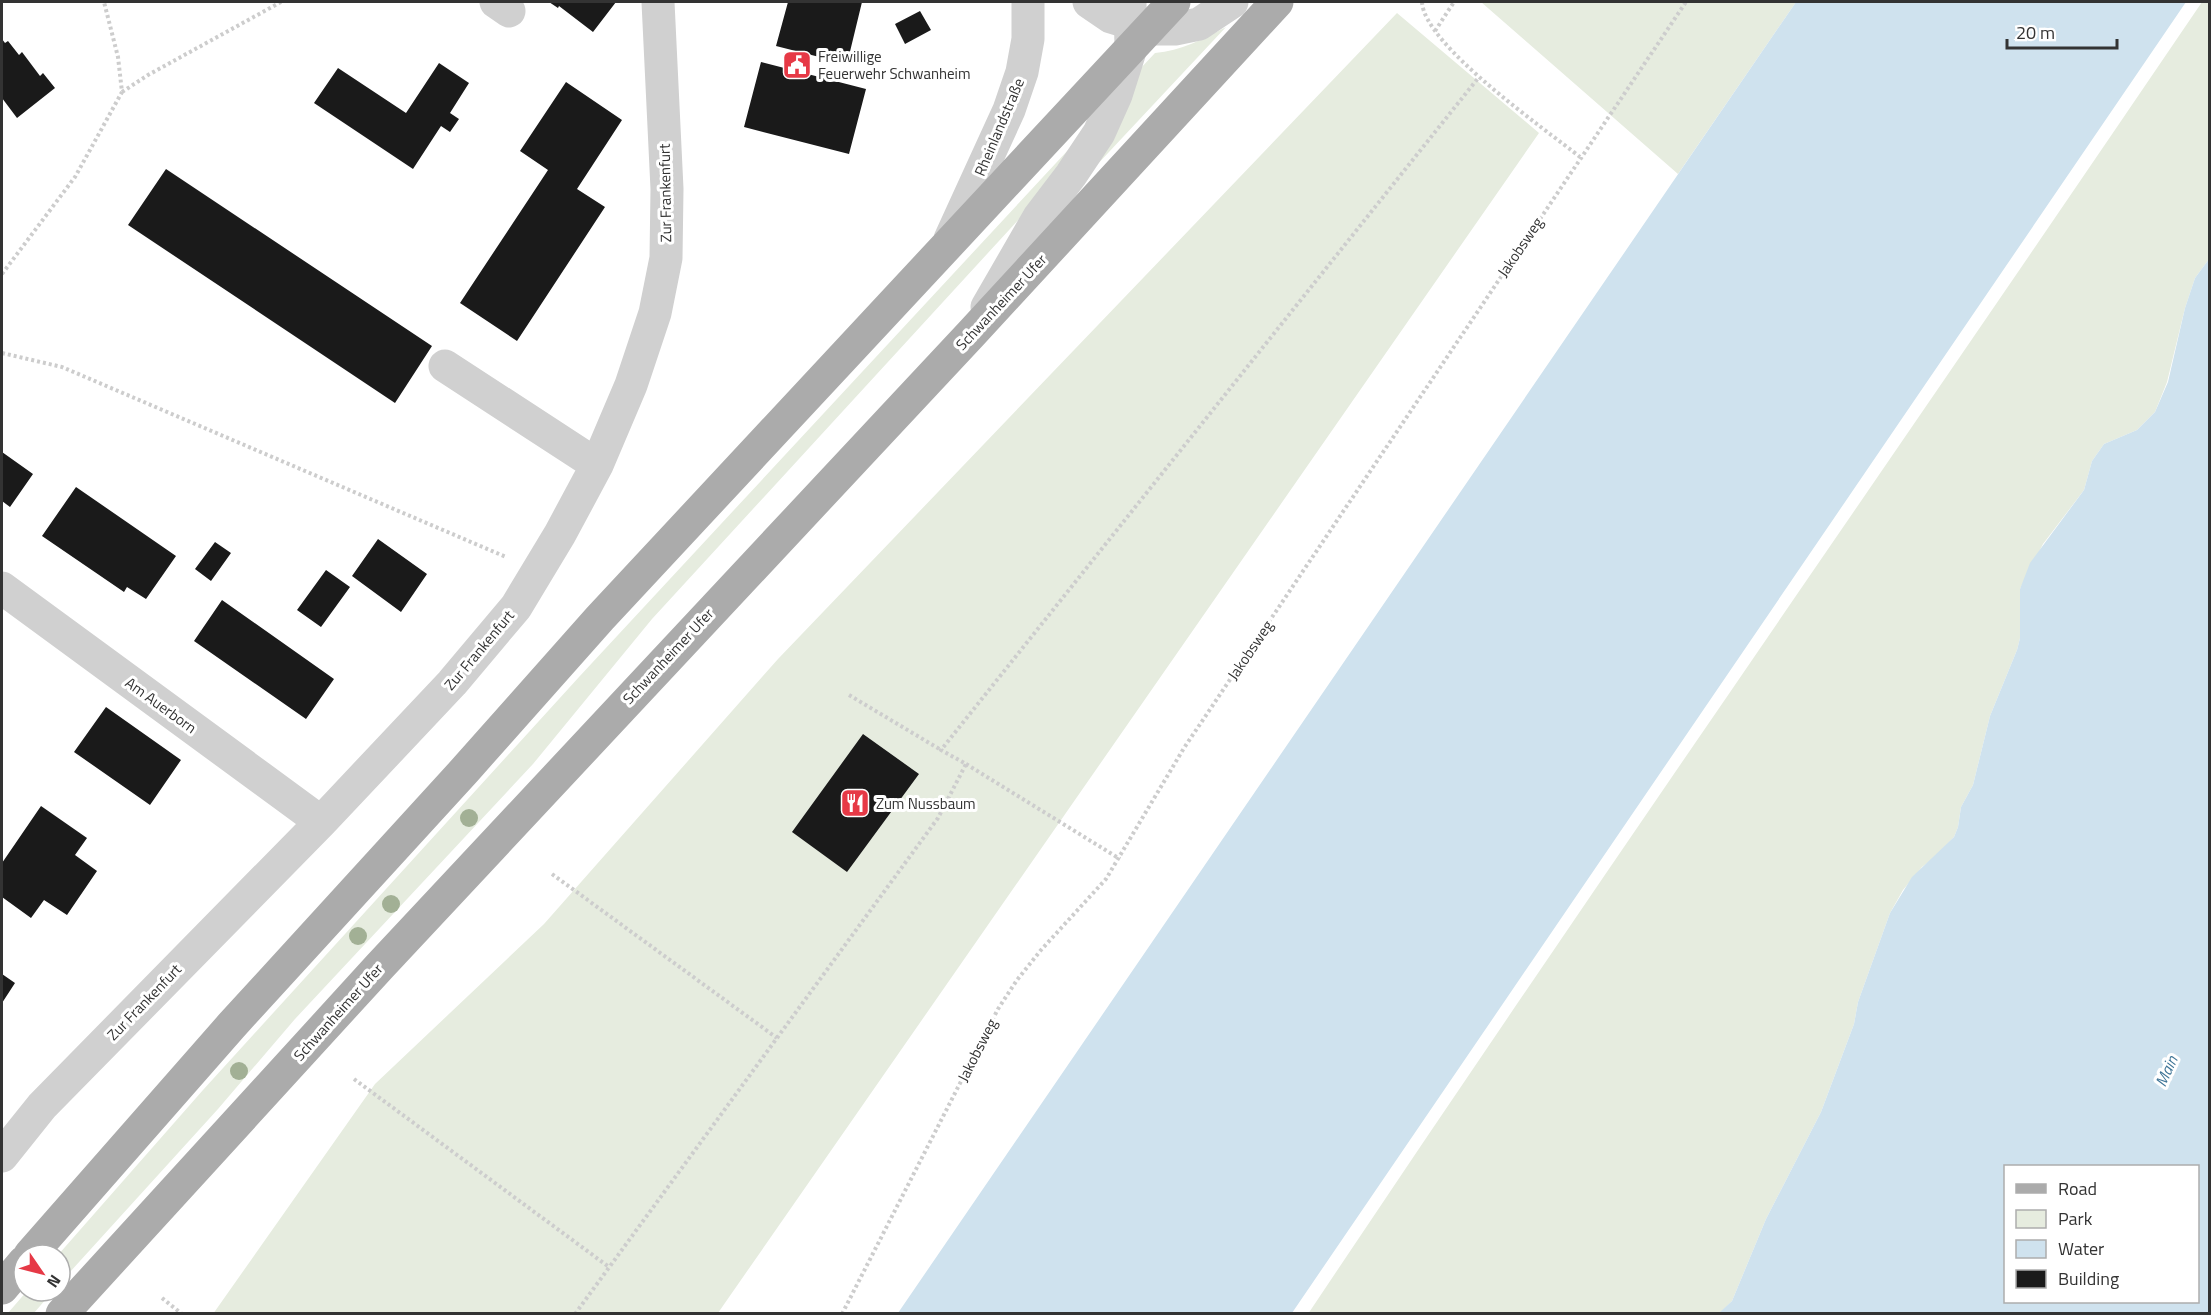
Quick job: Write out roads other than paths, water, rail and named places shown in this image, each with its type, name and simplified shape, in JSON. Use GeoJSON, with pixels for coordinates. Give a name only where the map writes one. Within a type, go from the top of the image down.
{"type":"FeatureCollection","features":[{"type":"Feature","properties":{"kind":"main road"},"geometry":{"type":"LineString","coordinates":[[41,1243],[231,1026],[465,770],[600,618],[946,246],[1136,26],[1174,2]]}},
{"type":"Feature","properties":{"kind":"main road","name":"Schwanheimer Ufer"},"geometry":{"type":"LineString","coordinates":[[62,1314],[380,966],[971,334],[1277,2]]}},
{"type":"Feature","properties":{"kind":"main road"},"geometry":{"type":"LineString","coordinates":[[2,1288],[12,1276]]}},
{"type":"Feature","properties":{"kind":"street","name":"Zur Frankenfurt"},"geometry":{"type":"LineString","coordinates":[[2,1156],[42,1106],[321,822],[472,660],[516,607],[537,571],[597,465],[631,385],[655,313],[666,258],[667,189],[658,2]]}},
{"type":"Feature","properties":{"kind":"street","name":"Rheinlandstraße"},"geometry":{"type":"LineString","coordinates":[[946,246],[1009,110],[1022,72],[1028,39],[1028,2]]}},
{"type":"Feature","properties":{"kind":"street"},"geometry":{"type":"LineString","coordinates":[[1089,2],[1111,17],[1136,26],[1175,29],[1199,24],[1232,2]]}},
{"type":"Feature","properties":{"kind":"street"},"geometry":{"type":"LineString","coordinates":[[971,334],[1039,216],[1071,175],[1099,133],[1116,95],[1136,26]]}},
{"type":"Feature","properties":{"kind":"street"},"geometry":{"type":"LineString","coordinates":[[445,366],[597,465]]}},
{"type":"Feature","properties":{"kind":"street","name":"Am Auerborn"},"geometry":{"type":"LineString","coordinates":[[2,588],[321,822]]}},
{"type":"Feature","properties":{"kind":"water"},"geometry":{"type":"Polygon","coordinates":[[[1796,2],[2186,2],[1292,1313],[898,1313],[1796,2]]]}},
{"type":"Feature","properties":{"kind":"water","name":"Main"},"geometry":{"type":"Polygon","coordinates":[[[2209,259],[2209,1313],[1719,1313],[1732,1301],[1766,1219],[1821,1112],[1854,1024],[1858,1002],[1890,913],[1912,877],[1954,837],[1961,807],[1973,785],[1990,716],[2017,650],[2020,638],[2020,589],[2030,563],[2084,490],[2092,461],[2104,444],[2137,430],[2155,412],[2168,382],[2185,308],[2195,278],[2209,259]]]}},
{"type":"Feature","properties":{"kind":"place","name":"Freiwillige Feuerwehr Schwanheim"},"geometry":{"type":"Point","coordinates":[797,65]}},
{"type":"Feature","properties":{"kind":"place","name":"Zum Nussbaum"},"geometry":{"type":"Point","coordinates":[855,803]}}]}
